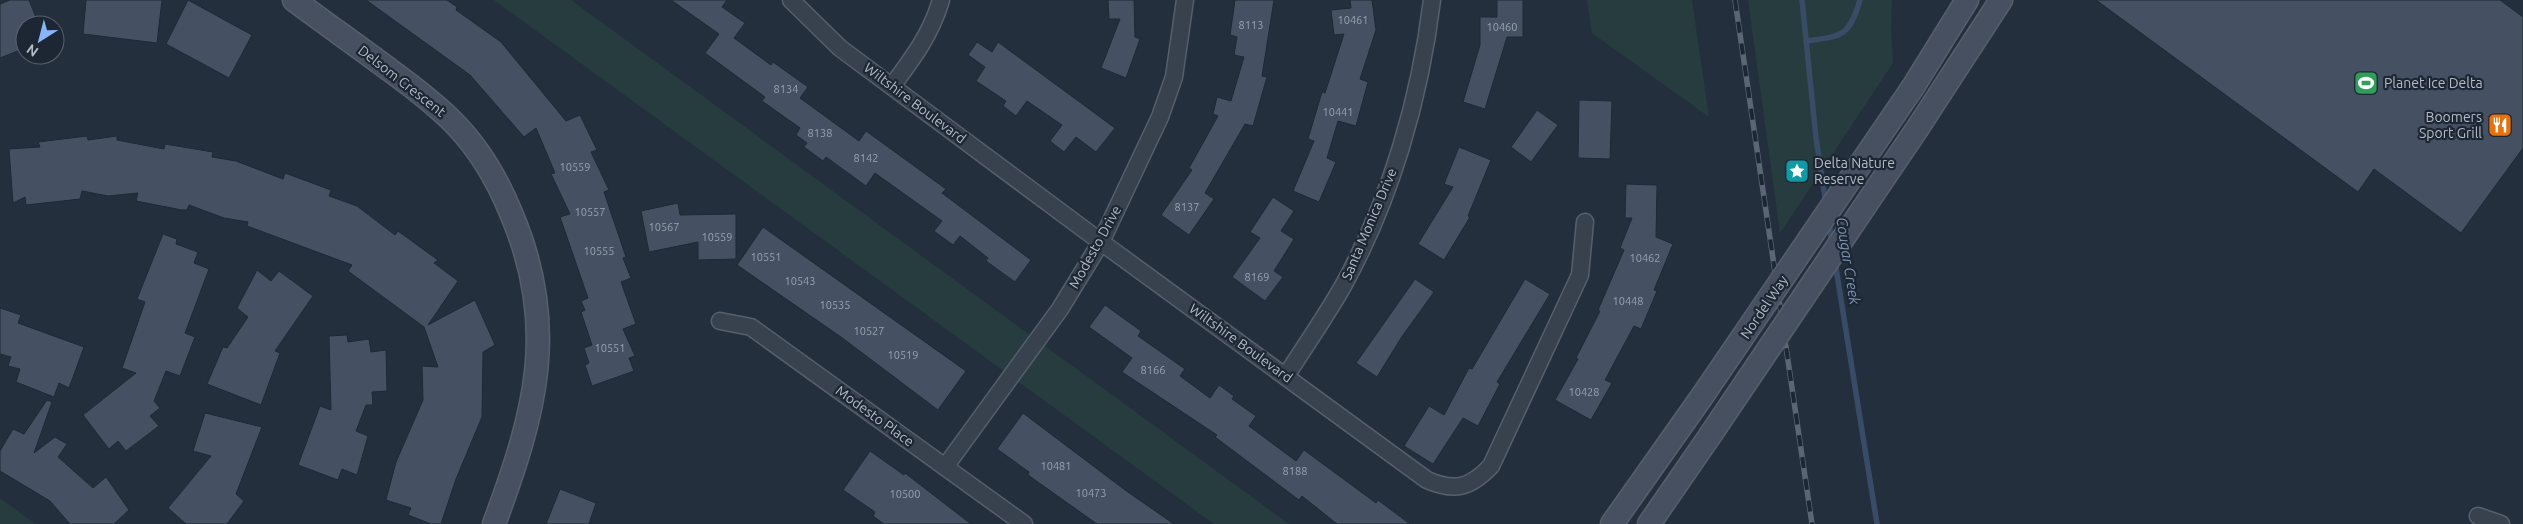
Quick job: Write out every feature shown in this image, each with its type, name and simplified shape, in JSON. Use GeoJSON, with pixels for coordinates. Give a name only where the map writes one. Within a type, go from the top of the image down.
{"type":"FeatureCollection","features":[{"type":"Feature","properties":{"kind":"main road","name":"Delsom Crescent"},"geometry":{"type":"LineString","coordinates":[[294,0],[426,98],[453,121],[489,167],[517,226],[532,272],[538,313],[539,353],[527,424],[494,524]]}},
{"type":"Feature","properties":{"kind":"main road","name":"Nordel Way"},"geometry":{"type":"LineString","coordinates":[[1612,524],[1703,395],[1913,88],[1967,0]]}},
{"type":"Feature","properties":{"kind":"main road","name":"Nordel Way"},"geometry":{"type":"LineString","coordinates":[[1649,524],[2001,0]]}},
{"type":"Feature","properties":{"kind":"street","name":"Wiltshire Boulevard"},"geometry":{"type":"LineString","coordinates":[[791,0],[840,48],[1101,242],[1427,480],[1443,487],[1465,486],[1479,478],[1491,466],[1580,276],[1584,222]]}},
{"type":"Feature","properties":{"kind":"street"},"geometry":{"type":"LineString","coordinates":[[892,86],[920,48],[934,21],[940,0]]}},
{"type":"Feature","properties":{"kind":"street","name":"Modesto Drive"},"geometry":{"type":"LineString","coordinates":[[945,466],[1060,309],[1101,242],[1160,117],[1174,77],[1185,0]]}},
{"type":"Feature","properties":{"kind":"street","name":"Santa Monica Drive"},"geometry":{"type":"LineString","coordinates":[[1286,376],[1343,285],[1377,214],[1395,167],[1410,114],[1423,58],[1432,0]]}},
{"type":"Feature","properties":{"kind":"street","name":"Modesto Place"},"geometry":{"type":"LineString","coordinates":[[720,321],[751,327],[1024,524]]}},
{"type":"Feature","properties":{"kind":"street"},"geometry":{"type":"LineString","coordinates":[[2478,516],[2501,524]]}},
{"type":"Feature","properties":{"kind":"green space"},"geometry":{"type":"Polygon","coordinates":[[[494,0],[571,0],[1289,524],[1214,524],[494,0]]]}},
{"type":"Feature","properties":{"kind":"green space"},"geometry":{"type":"Polygon","coordinates":[[[1587,0],[1692,0],[1709,117],[1592,33],[1587,0]]]}},
{"type":"Feature","properties":{"kind":"green space","name":"Delta Nature Reserve"},"geometry":{"type":"Polygon","coordinates":[[[1748,0],[1892,0],[1893,63],[1780,233],[1748,0]]]}},
{"type":"Feature","properties":{"kind":"green space"},"geometry":{"type":"Polygon","coordinates":[[[0,498],[35,524],[0,524],[0,498]]]}},
{"type":"Feature","properties":{"kind":"building"},"geometry":{"type":"Polygon","coordinates":[[[10,0],[29,0],[35,15],[15,15],[15,52],[0,58],[0,4],[10,0]]]}},
{"type":"Feature","properties":{"kind":"building"},"geometry":{"type":"Polygon","coordinates":[[[86,0],[162,0],[157,43],[83,34],[86,0]]]}},
{"type":"Feature","properties":{"kind":"building"},"geometry":{"type":"Polygon","coordinates":[[[188,0],[252,35],[229,78],[166,44],[188,0]]]}},
{"type":"Feature","properties":{"kind":"building"},"geometry":{"type":"Polygon","coordinates":[[[366,0],[447,0],[457,7],[456,10],[501,42],[566,121],[580,115],[597,150],[591,152],[609,190],[604,192],[626,257],[623,258],[631,278],[621,282],[636,324],[623,329],[635,356],[629,358],[634,371],[592,386],[585,365],[589,363],[584,348],[592,345],[581,312],[585,310],[581,301],[588,298],[560,217],[570,214],[551,174],[555,173],[536,128],[524,137],[470,75],[366,0]]]}},
{"type":"Feature","properties":{"kind":"building"},"geometry":{"type":"Polygon","coordinates":[[[671,0],[727,0],[722,7],[745,23],[734,38],[771,65],[773,62],[808,87],[800,98],[859,141],[866,131],[946,189],[942,193],[1031,260],[1015,282],[986,261],[988,258],[960,236],[953,245],[934,231],[942,221],[875,173],[866,186],[826,157],[823,161],[804,147],[807,143],[796,135],[800,128],[762,101],[765,97],[705,53],[719,34],[671,0]]]}},
{"type":"Feature","properties":{"kind":"building"},"geometry":{"type":"Polygon","coordinates":[[[1108,0],[1134,0],[1135,37],[1140,39],[1126,78],[1101,68],[1120,19],[1109,19],[1108,0]]]}},
{"type":"Feature","properties":{"kind":"building"},"geometry":{"type":"Polygon","coordinates":[[[1235,0],[1274,0],[1262,76],[1267,77],[1253,126],[1245,124],[1205,193],[1214,199],[1189,235],[1161,215],[1192,170],[1189,168],[1218,116],[1213,114],[1217,97],[1231,101],[1244,57],[1234,55],[1237,37],[1230,35],[1235,0]]]}},
{"type":"Feature","properties":{"kind":"building"},"geometry":{"type":"Polygon","coordinates":[[[1350,0],[1372,0],[1376,30],[1360,79],[1368,82],[1356,126],[1338,121],[1327,158],[1336,162],[1319,202],[1293,191],[1314,141],[1308,139],[1322,92],[1325,93],[1344,34],[1334,35],[1331,10],[1351,8],[1350,0]]]}},
{"type":"Feature","properties":{"kind":"building"},"geometry":{"type":"Polygon","coordinates":[[[1497,0],[1523,0],[1523,37],[1507,37],[1485,109],[1463,102],[1480,45],[1480,17],[1497,17],[1497,0]]]}},
{"type":"Feature","properties":{"kind":"building","name":"Planet Ice Delta"},"geometry":{"type":"Polygon","coordinates":[[[2096,0],[2500,0],[2523,17],[2523,148],[2461,233],[2374,169],[2358,192],[2096,0]]]}},
{"type":"Feature","properties":{"kind":"building"},"geometry":{"type":"Polygon","coordinates":[[[977,42],[992,52],[998,42],[1115,128],[1096,152],[1076,137],[1064,152],[1050,141],[1062,125],[1027,101],[1016,116],[1003,106],[1006,101],[976,81],[985,67],[968,55],[977,42]]]}},
{"type":"Feature","properties":{"kind":"building"},"geometry":{"type":"Polygon","coordinates":[[[1579,100],[1612,101],[1610,159],[1578,158],[1579,100]]]}},
{"type":"Feature","properties":{"kind":"building"},"geometry":{"type":"Polygon","coordinates":[[[1537,110],[1558,125],[1531,162],[1511,147],[1537,110]]]}},
{"type":"Feature","properties":{"kind":"building"},"geometry":{"type":"Polygon","coordinates":[[[87,136],[88,140],[117,136],[117,140],[164,149],[165,144],[213,152],[212,157],[236,161],[283,179],[285,173],[331,190],[329,196],[357,206],[395,235],[398,231],[438,260],[434,263],[458,281],[428,325],[475,300],[495,345],[483,352],[482,417],[456,479],[441,524],[431,524],[408,515],[411,508],[386,500],[396,462],[423,400],[422,366],[438,367],[424,327],[348,271],[352,265],[247,226],[248,222],[224,218],[189,205],[187,210],[182,210],[136,201],[138,193],[108,196],[82,191],[80,199],[26,205],[25,197],[13,203],[9,149],[40,147],[38,142],[87,136]]]}},
{"type":"Feature","properties":{"kind":"building"},"geometry":{"type":"Polygon","coordinates":[[[1459,147],[1491,160],[1468,216],[1470,217],[1444,260],[1418,244],[1453,187],[1444,184],[1459,147]]]}},
{"type":"Feature","properties":{"kind":"building"},"geometry":{"type":"Polygon","coordinates":[[[1626,184],[1657,185],[1656,237],[1673,244],[1654,290],[1657,291],[1641,329],[1634,326],[1605,380],[1612,383],[1591,420],[1555,400],[1578,359],[1576,358],[1600,311],[1598,310],[1624,250],[1620,248],[1632,218],[1625,218],[1626,184]]]}},
{"type":"Feature","properties":{"kind":"building"},"geometry":{"type":"Polygon","coordinates":[[[1273,197],[1294,211],[1281,231],[1294,239],[1274,271],[1283,277],[1265,301],[1232,277],[1260,238],[1250,232],[1273,197]]]}},
{"type":"Feature","properties":{"kind":"building"},"geometry":{"type":"Polygon","coordinates":[[[678,203],[680,215],[736,214],[736,259],[698,260],[698,242],[649,252],[641,211],[678,203]]]}},
{"type":"Feature","properties":{"kind":"building"},"geometry":{"type":"Polygon","coordinates":[[[763,227],[966,371],[938,410],[841,337],[737,265],[763,227]]]}},
{"type":"Feature","properties":{"kind":"building"},"geometry":{"type":"Polygon","coordinates":[[[163,234],[177,239],[176,244],[198,252],[194,263],[209,269],[185,333],[195,337],[180,376],[166,371],[154,401],[160,408],[150,416],[159,426],[126,451],[118,441],[109,449],[83,415],[136,373],[122,368],[145,302],[137,299],[163,234]]]}},
{"type":"Feature","properties":{"kind":"building"},"geometry":{"type":"Polygon","coordinates":[[[257,270],[271,281],[279,271],[313,296],[275,351],[280,353],[261,405],[207,384],[223,347],[227,348],[248,317],[237,308],[257,270]]]}},
{"type":"Feature","properties":{"kind":"building"},"geometry":{"type":"Polygon","coordinates":[[[1415,279],[1434,292],[1401,338],[1377,377],[1356,363],[1415,279]]]}},
{"type":"Feature","properties":{"kind":"building"},"geometry":{"type":"Polygon","coordinates":[[[1525,279],[1550,294],[1497,382],[1500,384],[1478,426],[1463,418],[1433,464],[1404,446],[1429,406],[1444,415],[1469,368],[1472,369],[1525,279]]]}},
{"type":"Feature","properties":{"kind":"building"},"geometry":{"type":"Polygon","coordinates":[[[1105,305],[1141,331],[1138,336],[1185,369],[1180,376],[1210,398],[1219,385],[1234,396],[1232,399],[1256,416],[1249,426],[1296,461],[1304,450],[1376,503],[1378,500],[1410,524],[1337,524],[1302,496],[1299,500],[1215,437],[1217,435],[1122,372],[1132,358],[1089,327],[1105,305]]]}},
{"type":"Feature","properties":{"kind":"building"},"geometry":{"type":"Polygon","coordinates":[[[0,308],[21,315],[18,323],[84,347],[69,388],[59,383],[54,397],[16,382],[20,369],[8,366],[11,357],[0,354],[0,308]]]}},
{"type":"Feature","properties":{"kind":"building"},"geometry":{"type":"Polygon","coordinates":[[[347,335],[348,342],[369,339],[371,352],[386,350],[387,391],[372,392],[373,405],[366,405],[356,431],[368,436],[357,475],[342,469],[338,480],[298,465],[320,406],[331,410],[329,336],[347,335]]]}},
{"type":"Feature","properties":{"kind":"building"},"geometry":{"type":"Polygon","coordinates":[[[47,400],[52,402],[34,453],[55,437],[67,444],[58,457],[93,488],[106,477],[129,510],[114,524],[70,524],[50,501],[0,471],[0,451],[13,429],[24,434],[47,400]]]}},
{"type":"Feature","properties":{"kind":"building"},"geometry":{"type":"Polygon","coordinates":[[[205,413],[262,427],[236,494],[244,501],[227,524],[186,524],[168,508],[211,456],[193,451],[205,413]]]}},
{"type":"Feature","properties":{"kind":"building"},"geometry":{"type":"Polygon","coordinates":[[[1023,413],[1125,490],[1174,524],[1097,524],[1028,475],[1029,472],[997,449],[1023,413]]]}},
{"type":"Feature","properties":{"kind":"building"},"geometry":{"type":"Polygon","coordinates":[[[870,451],[904,475],[905,473],[971,524],[884,524],[873,516],[875,512],[843,490],[870,451]]]}},
{"type":"Feature","properties":{"kind":"building"},"geometry":{"type":"Polygon","coordinates":[[[560,489],[596,503],[589,524],[546,524],[560,489]]]}},
{"type":"Feature","properties":{"kind":"waterway","name":"Cougar Creek"},"geometry":{"type":"LineString","coordinates":[[1802,0],[1816,138],[1826,204]]}},
{"type":"Feature","properties":{"kind":"waterway"},"geometry":{"type":"LineString","coordinates":[[1806,41],[1836,36],[1848,28],[1860,0]]}},
{"type":"Feature","properties":{"kind":"waterway","name":"Cougar Creek"},"geometry":{"type":"LineString","coordinates":[[1829,223],[1832,243]]}},
{"type":"Feature","properties":{"kind":"waterway","name":"Cougar Creek"},"geometry":{"type":"LineString","coordinates":[[1835,262],[1877,524]]}},
{"type":"Feature","properties":{"kind":"railway"},"geometry":{"type":"LineString","coordinates":[[1735,0],[1812,524]]}},
{"type":"Feature","properties":{"kind":"place","name":"Planet Ice Delta"},"geometry":{"type":"Point","coordinates":[2366,83]}},
{"type":"Feature","properties":{"kind":"place","name":"Boomers Sport Grill"},"geometry":{"type":"Point","coordinates":[2500,125]}},
{"type":"Feature","properties":{"kind":"place","name":"Delta Nature Reserve"},"geometry":{"type":"Point","coordinates":[1797,171]}}]}
